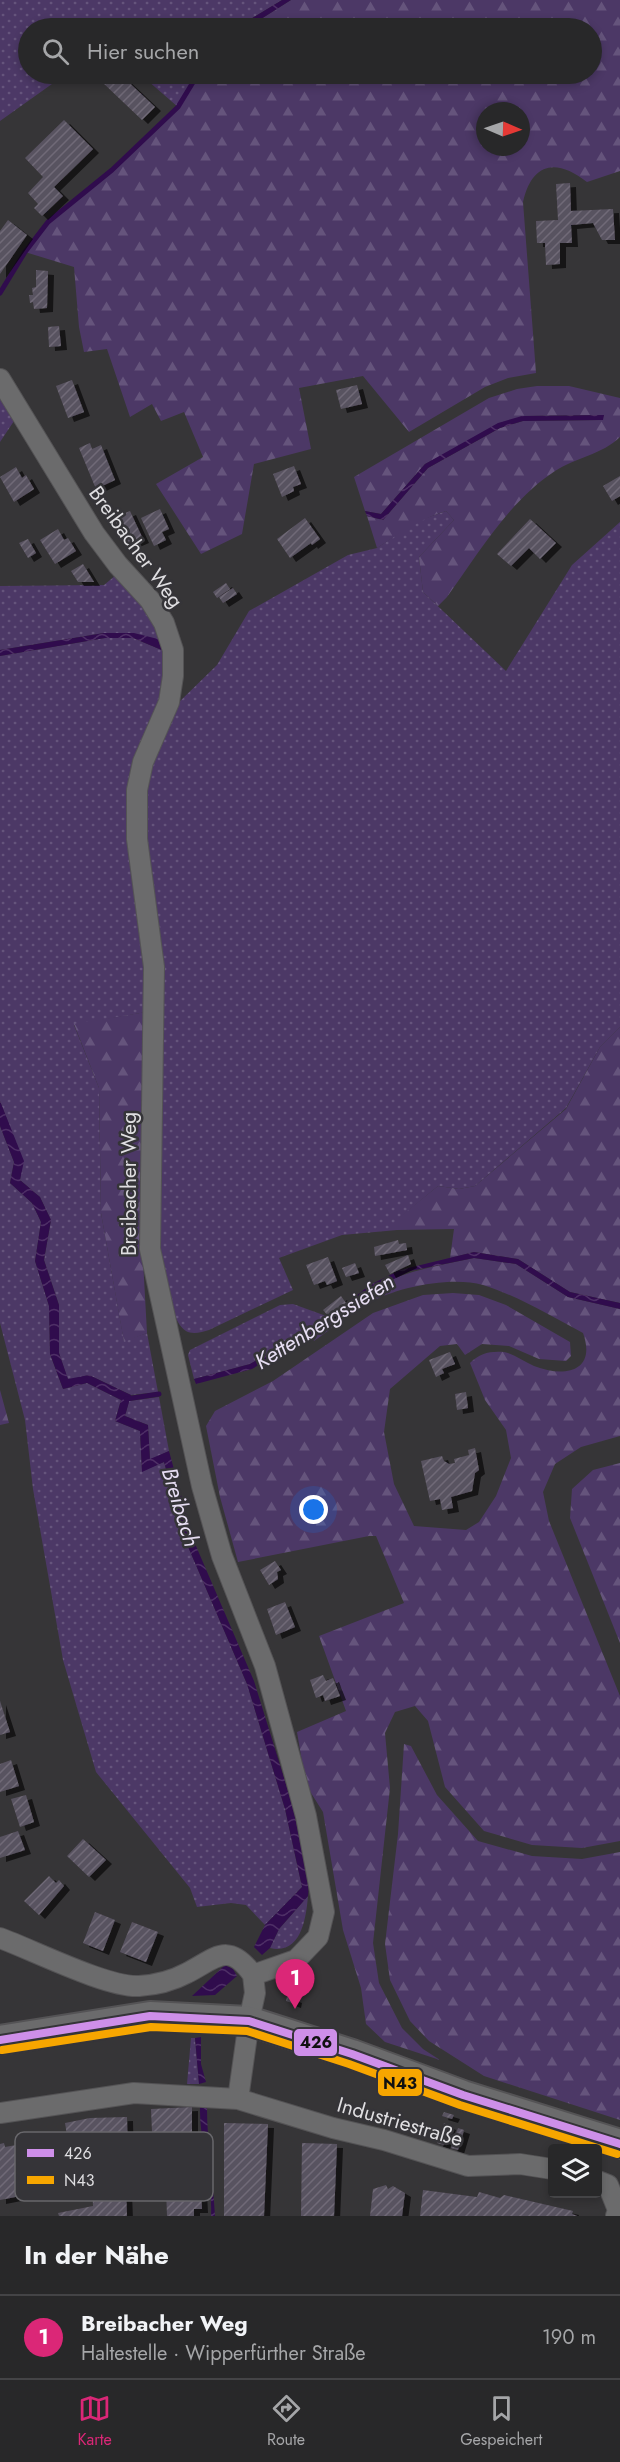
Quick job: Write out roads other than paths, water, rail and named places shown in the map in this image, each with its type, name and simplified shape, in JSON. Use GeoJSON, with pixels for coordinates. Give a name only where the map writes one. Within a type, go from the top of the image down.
{"type":"FeatureCollection","features":[{"type":"Feature","properties":{"kind":"main road"},"geometry":{"type":"LineString","coordinates":[[0,2040],[150,2016],[249,2020],[352,2054],[463,2095],[620,2144]]}},
{"type":"Feature","properties":{"kind":"street","name":"Breibacher Weg"},"geometry":{"type":"LineString","coordinates":[[0,379],[94,534],[150,600],[164,623],[173,650],[173,676],[169,702],[143,762],[137,790],[137,839],[154,967],[150,1249],[202,1486],[222,1556],[265,1666],[306,1816],[324,1912],[318,1937],[296,1960],[253,1975]]}},
{"type":"Feature","properties":{"kind":"street"},"geometry":{"type":"LineString","coordinates":[[0,1938],[98,1977],[136,1987],[173,1980],[214,1956],[228,1955],[244,1962],[253,1975],[255,1993],[238,2099]]}},
{"type":"Feature","properties":{"kind":"street","name":"Industriestraße"},"geometry":{"type":"LineString","coordinates":[[0,2113],[134,2093],[238,2099],[468,2166],[520,2164],[548,2168]]}},
{"type":"Feature","properties":{"kind":"street"},"geometry":{"type":"LineString","coordinates":[[602,2183],[608,2185],[618,2210],[616,2216]]}},
{"type":"Feature","properties":{"kind":"water"},"geometry":{"type":"Polygon","coordinates":[[[282,0],[291,0],[263,18],[252,18],[282,0]]]}},
{"type":"Feature","properties":{"kind":"water"},"geometry":{"type":"Polygon","coordinates":[[[604,415],[603,420],[523,421],[500,428],[428,468],[383,520],[367,516],[365,511],[381,514],[425,464],[498,423],[522,416],[604,415]]]}},
{"type":"Feature","properties":{"kind":"water"},"geometry":{"type":"Polygon","coordinates":[[[104,633],[134,633],[162,640],[164,651],[133,638],[105,638],[0,656],[0,650],[104,633]]]}},
{"type":"Feature","properties":{"kind":"water","name":"Breibach"},"geometry":{"type":"Polygon","coordinates":[[[0,1101],[24,1161],[20,1180],[40,1197],[51,1220],[44,1260],[59,1305],[59,1353],[68,1379],[89,1375],[131,1395],[125,1416],[148,1425],[150,1459],[169,1451],[193,1539],[254,1681],[293,1807],[309,1883],[308,1896],[279,1929],[270,1948],[262,1955],[254,1947],[265,1925],[302,1887],[285,1809],[247,1684],[186,1542],[164,1462],[142,1472],[140,1431],[115,1421],[121,1400],[87,1383],[63,1389],[50,1354],[49,1306],[35,1261],[41,1222],[32,1203],[10,1183],[14,1162],[0,1126],[0,1101]]]}},
{"type":"Feature","properties":{"kind":"water"},"geometry":{"type":"Polygon","coordinates":[[[474,1252],[518,1259],[570,1292],[620,1303],[620,1309],[568,1297],[516,1264],[474,1258],[410,1271],[372,1290],[332,1322],[252,1369],[196,1384],[194,1379],[250,1364],[329,1317],[370,1285],[400,1270],[474,1252]]]}},
{"type":"Feature","properties":{"kind":"water"},"geometry":{"type":"Polygon","coordinates":[[[225,1965],[233,1969],[237,1976],[215,1995],[192,1996],[225,1965]]]}},
{"type":"Feature","properties":{"kind":"water"},"geometry":{"type":"Polygon","coordinates":[[[201,2037],[201,2064],[206,2082],[199,2084],[195,2038],[201,2037]]]}},
{"type":"Feature","properties":{"kind":"water"},"geometry":{"type":"Polygon","coordinates":[[[200,2106],[207,2107],[208,2132],[202,2132],[200,2106]]]}},
{"type":"Feature","properties":{"kind":"water"},"geometry":{"type":"Polygon","coordinates":[[[213,2193],[215,2216],[211,2216],[213,2193]]]}},
{"type":"Feature","properties":{"kind":"waterway"},"geometry":{"type":"LineString","coordinates":[[0,293],[25,252],[48,222],[112,170],[178,107],[192,84]]}},
{"type":"Feature","properties":{"kind":"waterway","name":"Kettenbergssiefen"},"geometry":{"type":"LineString","coordinates":[[126,1399],[159,1394]]}},
{"type":"Feature","properties":{"kind":"place","name":"Breibacher Weg"},"geometry":{"type":"Point","coordinates":[295,2009]}}]}
